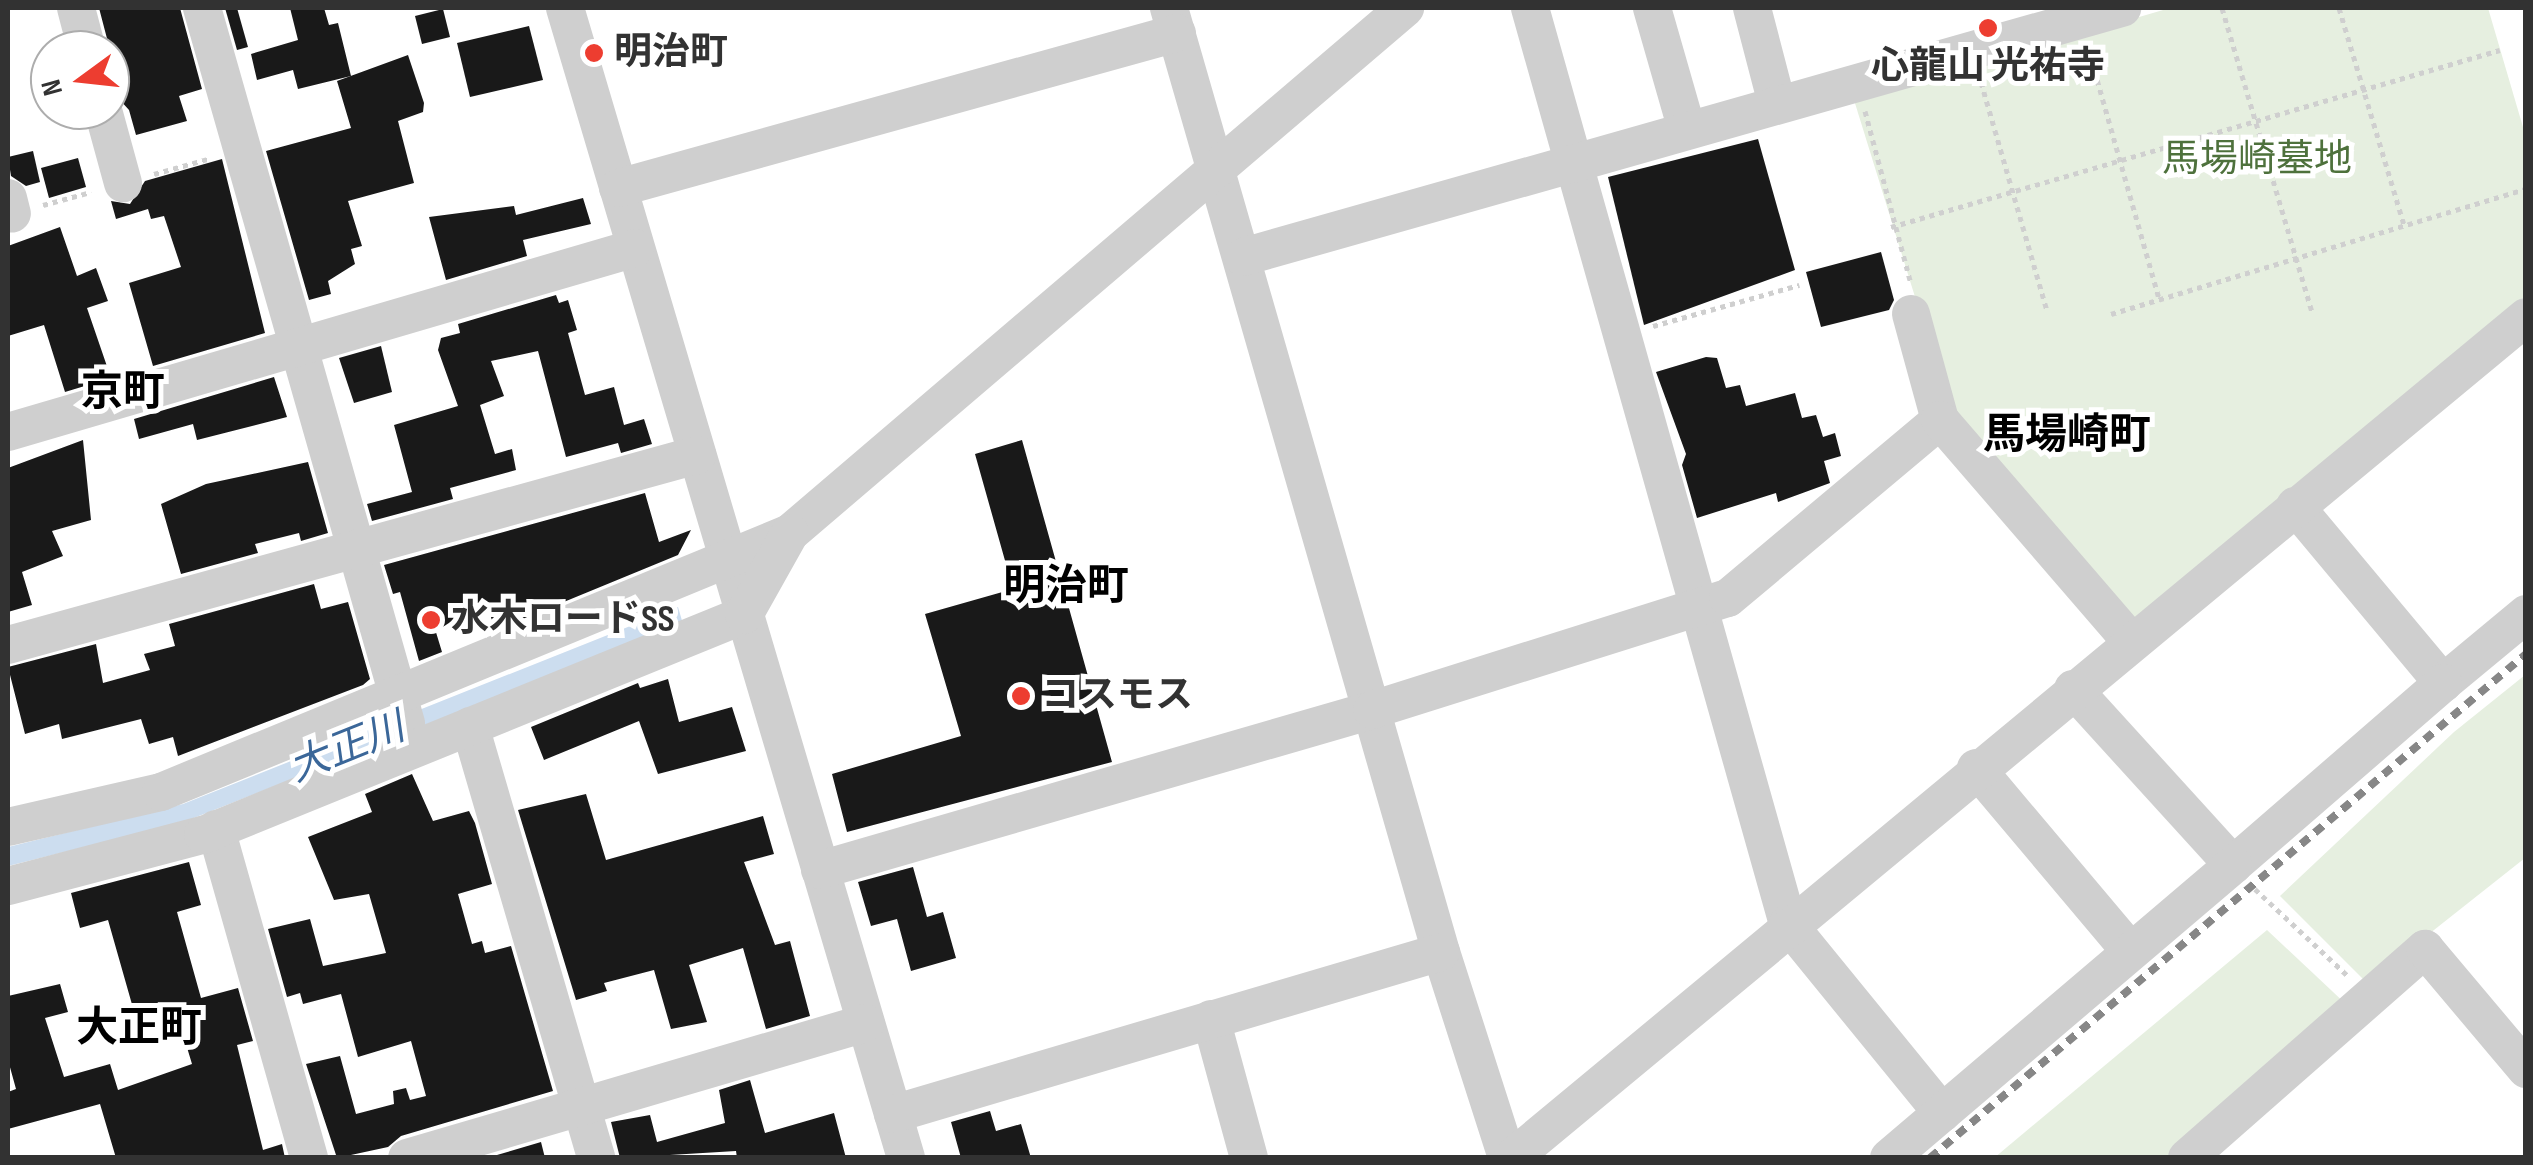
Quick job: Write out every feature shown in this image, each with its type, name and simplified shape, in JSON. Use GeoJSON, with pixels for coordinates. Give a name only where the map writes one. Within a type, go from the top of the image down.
{"type":"FeatureCollection","features":[{"type":"Feature","properties":{"kind":"street"},"geometry":{"type":"LineString","coordinates":[[202,8],[354,552],[414,749]]}},
{"type":"Feature","properties":{"kind":"street"},"geometry":{"type":"LineString","coordinates":[[565,8],[906,1158]]}},
{"type":"Feature","properties":{"kind":"street"},"geometry":{"type":"LineString","coordinates":[[8,827],[161,792],[398,699],[790,534],[1405,8]]}},
{"type":"Feature","properties":{"kind":"street"},"geometry":{"type":"LineString","coordinates":[[1530,8],[1788,924],[1942,1112]]}},
{"type":"Feature","properties":{"kind":"street"},"geometry":{"type":"LineString","coordinates":[[1652,8],[1687,130]]}},
{"type":"Feature","properties":{"kind":"street"},"geometry":{"type":"LineString","coordinates":[[1752,8],[1777,104]]}},
{"type":"Feature","properties":{"kind":"street"},"geometry":{"type":"LineString","coordinates":[[1244,257],[2122,8]]}},
{"type":"Feature","properties":{"kind":"street"},"geometry":{"type":"LineString","coordinates":[[618,188],[1173,20],[1441,952],[1509,1158],[2526,317]]}},
{"type":"Feature","properties":{"kind":"street"},"geometry":{"type":"LineString","coordinates":[[108,130],[123,183]]}},
{"type":"Feature","properties":{"kind":"street"},"geometry":{"type":"LineString","coordinates":[[8,432],[636,248]]}},
{"type":"Feature","properties":{"kind":"street"},"geometry":{"type":"LineString","coordinates":[[1910,314],[1940,420],[2131,641]]}},
{"type":"Feature","properties":{"kind":"street"},"geometry":{"type":"LineString","coordinates":[[820,870],[1372,710],[1728,598],[1940,420]]}},
{"type":"Feature","properties":{"kind":"street"},"geometry":{"type":"LineString","coordinates":[[8,646],[697,455]]}},
{"type":"Feature","properties":{"kind":"street"},"geometry":{"type":"LineString","coordinates":[[2295,506],[2443,684]]}},
{"type":"Feature","properties":{"kind":"street"},"geometry":{"type":"LineString","coordinates":[[8,886],[216,829],[744,615],[790,534]]}},
{"type":"Feature","properties":{"kind":"street"},"geometry":{"type":"LineString","coordinates":[[1889,1158],[2526,614]]}},
{"type":"Feature","properties":{"kind":"street"},"geometry":{"type":"LineString","coordinates":[[2073,689],[2233,865]]}},
{"type":"Feature","properties":{"kind":"street"},"geometry":{"type":"LineString","coordinates":[[470,726],[596,1158]]}},
{"type":"Feature","properties":{"kind":"street"},"geometry":{"type":"LineString","coordinates":[[1976,768],[2130,951]]}},
{"type":"Feature","properties":{"kind":"street"},"geometry":{"type":"LineString","coordinates":[[161,792],[175,842]]}},
{"type":"Feature","properties":{"kind":"street"},"geometry":{"type":"LineString","coordinates":[[216,829],[309,1158]]}},
{"type":"Feature","properties":{"kind":"street"},"geometry":{"type":"LineString","coordinates":[[2188,1158],[2425,949],[2526,1068]]}},
{"type":"Feature","properties":{"kind":"street"},"geometry":{"type":"LineString","coordinates":[[894,1114],[1441,952]]}},
{"type":"Feature","properties":{"kind":"street"},"geometry":{"type":"LineString","coordinates":[[1212,1019],[1249,1158]]}},
{"type":"Feature","properties":{"kind":"street"},"geometry":{"type":"LineString","coordinates":[[407,1158],[866,1023]]}},
{"type":"Feature","properties":{"kind":"path"},"geometry":{"type":"LineString","coordinates":[[2222,8],[2312,312]]}},
{"type":"Feature","properties":{"kind":"path"},"geometry":{"type":"LineString","coordinates":[[2339,8],[2404,225]]}},
{"type":"Feature","properties":{"kind":"path"},"geometry":{"type":"LineString","coordinates":[[2080,19],[2159,300]]}},
{"type":"Feature","properties":{"kind":"path"},"geometry":{"type":"LineString","coordinates":[[1972,50],[2047,311]]}},
{"type":"Feature","properties":{"kind":"path"},"geometry":{"type":"LineString","coordinates":[[1893,226],[2500,50]]}},
{"type":"Feature","properties":{"kind":"path"},"geometry":{"type":"LineString","coordinates":[[1858,82],[1893,226],[1918,306],[1910,314]]}},
{"type":"Feature","properties":{"kind":"path"},"geometry":{"type":"LineString","coordinates":[[2111,314],[2526,189]]}},
{"type":"Feature","properties":{"kind":"path"},"geometry":{"type":"LineString","coordinates":[[1622,335],[1799,286]]}},
{"type":"Feature","properties":{"kind":"path"},"geometry":{"type":"LineString","coordinates":[[2233,865],[2370,996]]}},
{"type":"Feature","properties":{"kind":"green space","name":"馬場崎墓地"},"geometry":{"type":"Polygon","coordinates":[[[2170,8],[2488,8],[2525,134],[2525,307],[2133,628],[1951,413],[1854,100],[2170,8]]]}},
{"type":"Feature","properties":{"kind":"green space"},"geometry":{"type":"Polygon","coordinates":[[[2525,675],[2525,858],[2367,983],[2280,896],[2454,732],[2525,675]]]}},
{"type":"Feature","properties":{"kind":"green space"},"geometry":{"type":"Polygon","coordinates":[[[2267,930],[2349,1007],[2175,1157],[1994,1158],[2267,930]]]}},
{"type":"Feature","properties":{"kind":"water","name":"大正川"},"geometry":{"type":"Polygon","coordinates":[[[678,607],[683,624],[181,823],[8,866],[8,847],[183,804],[678,607]]]}},
{"type":"Feature","properties":{"kind":"building"},"geometry":{"type":"Polygon","coordinates":[[[99,8],[180,8],[202,89],[179,96],[187,121],[136,135],[130,114],[130,30],[105,30],[99,8]]]}},
{"type":"Feature","properties":{"kind":"building"},"geometry":{"type":"Polygon","coordinates":[[[225,8],[237,8],[248,47],[237,50],[225,8]]]}},
{"type":"Feature","properties":{"kind":"building"},"geometry":{"type":"Polygon","coordinates":[[[290,8],[324,8],[329,25],[338,23],[351,76],[298,89],[293,70],[257,80],[251,54],[298,40],[290,8]]]}},
{"type":"Feature","properties":{"kind":"building"},"geometry":{"type":"Polygon","coordinates":[[[443,9],[450,37],[422,44],[415,16],[443,9]]]}},
{"type":"Feature","properties":{"kind":"building"},"geometry":{"type":"Polygon","coordinates":[[[529,26],[543,80],[470,97],[457,43],[529,26]]]}},
{"type":"Feature","properties":{"kind":"building"},"geometry":{"type":"Polygon","coordinates":[[[408,55],[424,103],[423,112],[398,121],[414,183],[348,201],[362,246],[351,249],[355,264],[328,281],[331,294],[309,300],[266,151],[351,128],[337,81],[408,55]]]}},
{"type":"Feature","properties":{"kind":"building"},"geometry":{"type":"Polygon","coordinates":[[[1758,139],[1795,270],[1644,325],[1608,177],[1758,139]]]}},
{"type":"Feature","properties":{"kind":"building"},"geometry":{"type":"Polygon","coordinates":[[[33,151],[40,182],[26,186],[11,176],[8,157],[33,151]]]}},
{"type":"Feature","properties":{"kind":"building"},"geometry":{"type":"Polygon","coordinates":[[[78,158],[86,187],[49,198],[41,168],[78,158]]]}},
{"type":"Feature","properties":{"kind":"building"},"geometry":{"type":"Polygon","coordinates":[[[222,159],[265,333],[153,366],[129,283],[181,267],[164,216],[151,219],[148,209],[116,219],[111,201],[130,204],[145,181],[222,159]]]}},
{"type":"Feature","properties":{"kind":"building"},"geometry":{"type":"Polygon","coordinates":[[[583,198],[591,224],[523,240],[527,256],[446,280],[429,217],[514,206],[516,215],[583,198]]]}},
{"type":"Feature","properties":{"kind":"building"},"geometry":{"type":"Polygon","coordinates":[[[60,227],[77,276],[96,268],[108,301],[87,308],[111,378],[65,392],[44,325],[8,336],[8,246],[60,227]]]}},
{"type":"Feature","properties":{"kind":"building"},"geometry":{"type":"Polygon","coordinates":[[[1881,252],[1894,300],[1889,310],[1821,327],[1806,272],[1881,252]]]}},
{"type":"Feature","properties":{"kind":"building"},"geometry":{"type":"Polygon","coordinates":[[[556,295],[559,303],[568,300],[577,330],[568,333],[585,395],[614,387],[624,425],[644,419],[652,444],[621,453],[618,443],[566,457],[538,351],[491,361],[504,396],[480,405],[495,454],[512,449],[516,470],[450,488],[453,499],[372,521],[367,504],[412,492],[394,425],[458,406],[438,350],[441,338],[460,333],[458,324],[556,295]]]}},
{"type":"Feature","properties":{"kind":"building"},"geometry":{"type":"Polygon","coordinates":[[[381,346],[392,392],[354,403],[339,358],[381,346]]]}},
{"type":"Feature","properties":{"kind":"building"},"geometry":{"type":"Polygon","coordinates":[[[1706,357],[1717,358],[1726,388],[1740,385],[1746,406],[1795,393],[1802,418],[1816,415],[1823,437],[1835,433],[1841,456],[1824,461],[1830,483],[1778,502],[1776,493],[1697,518],[1682,465],[1686,454],[1656,372],[1706,357]]]}},
{"type":"Feature","properties":{"kind":"building"},"geometry":{"type":"Polygon","coordinates":[[[274,377],[287,417],[197,440],[193,424],[139,439],[134,419],[274,377]]]}},
{"type":"Feature","properties":{"kind":"building"},"geometry":{"type":"Polygon","coordinates":[[[83,440],[91,520],[52,531],[63,556],[22,572],[32,605],[8,612],[8,468],[83,440]]]}},
{"type":"Feature","properties":{"kind":"building","name":"コスモス"},"geometry":{"type":"Polygon","coordinates":[[[1022,440],[1112,762],[847,832],[832,774],[961,736],[925,614],[1013,589],[975,454],[1022,440]]]}},
{"type":"Feature","properties":{"kind":"building"},"geometry":{"type":"Polygon","coordinates":[[[308,462],[328,533],[301,541],[299,533],[255,544],[258,553],[181,574],[161,504],[206,484],[308,462]]]}},
{"type":"Feature","properties":{"kind":"building"},"geometry":{"type":"Polygon","coordinates":[[[645,493],[659,542],[691,530],[678,555],[520,620],[494,627],[490,614],[435,629],[442,652],[419,661],[400,592],[393,594],[384,565],[645,493]]]}},
{"type":"Feature","properties":{"kind":"building"},"geometry":{"type":"Polygon","coordinates":[[[314,584],[321,609],[348,602],[370,679],[363,685],[178,756],[173,737],[149,744],[141,719],[62,739],[59,724],[25,734],[8,667],[96,644],[103,683],[150,670],[144,654],[175,646],[169,624],[314,584]]]}},
{"type":"Feature","properties":{"kind":"building"},"geometry":{"type":"Polygon","coordinates":[[[668,679],[679,722],[732,707],[746,751],[658,774],[639,721],[544,760],[531,727],[638,683],[640,688],[668,679]]]}},
{"type":"Feature","properties":{"kind":"building"},"geometry":{"type":"Polygon","coordinates":[[[412,774],[433,821],[469,811],[475,823],[492,884],[458,894],[472,944],[482,941],[485,953],[511,946],[553,1091],[401,1136],[388,1147],[337,1158],[306,1064],[340,1056],[356,1114],[394,1104],[393,1091],[406,1088],[410,1100],[426,1096],[411,1041],[358,1057],[341,994],[303,1004],[300,993],[287,997],[268,929],[310,919],[323,966],[386,953],[369,894],[334,900],[308,837],[372,812],[365,794],[412,774]]]}},
{"type":"Feature","properties":{"kind":"building"},"geometry":{"type":"Polygon","coordinates":[[[586,794],[606,860],[763,816],[774,854],[744,862],[775,945],[790,941],[810,1016],[766,1029],[743,948],[689,965],[707,1022],[671,1029],[654,970],[604,983],[607,991],[576,1000],[518,810],[586,794]]]}},
{"type":"Feature","properties":{"kind":"building"},"geometry":{"type":"Polygon","coordinates":[[[189,862],[201,905],[177,912],[201,998],[238,988],[253,1041],[237,1045],[263,1150],[282,1144],[285,1158],[116,1158],[100,1104],[8,1129],[8,1092],[16,1089],[8,1060],[8,996],[60,984],[68,1012],[45,1018],[64,1077],[110,1064],[118,1090],[192,1064],[176,1011],[137,1022],[108,920],[80,928],[71,893],[189,862]]]}},
{"type":"Feature","properties":{"kind":"building"},"geometry":{"type":"Polygon","coordinates":[[[913,867],[927,917],[943,912],[956,958],[911,971],[897,919],[871,926],[858,882],[913,867]]]}},
{"type":"Feature","properties":{"kind":"building"},"geometry":{"type":"Polygon","coordinates":[[[750,1080],[765,1133],[834,1113],[846,1158],[737,1158],[736,1151],[620,1158],[611,1122],[650,1115],[657,1142],[725,1123],[719,1090],[750,1080]]]}},
{"type":"Feature","properties":{"kind":"building"},"geometry":{"type":"Polygon","coordinates":[[[990,1111],[996,1131],[1021,1124],[1031,1158],[961,1158],[951,1122],[990,1111]]]}},
{"type":"Feature","properties":{"kind":"building"},"geometry":{"type":"Polygon","coordinates":[[[541,1142],[545,1158],[497,1155],[541,1142]]]}},
{"type":"Feature","properties":{"kind":"railway"},"geometry":{"type":"LineString","coordinates":[[1930,1158],[2526,654]]}},
{"type":"Feature","properties":{"kind":"place","name":"心龍山 光祐寺"},"geometry":{"type":"Point","coordinates":[1988,28]}},
{"type":"Feature","properties":{"kind":"place","name":"明治町"},"geometry":{"type":"Point","coordinates":[594,53]}},
{"type":"Feature","properties":{"kind":"place","name":"水木ロードSS"},"geometry":{"type":"Point","coordinates":[431,620]}},
{"type":"Feature","properties":{"kind":"place","name":"コスモス"},"geometry":{"type":"Point","coordinates":[1021,696]}},
{"type":"Feature","properties":{"kind":"district","name":"京町"},"geometry":{"type":"Point","coordinates":[123,393]}},
{"type":"Feature","properties":{"kind":"district","name":"馬場崎町"},"geometry":{"type":"Point","coordinates":[2067,436]}},
{"type":"Feature","properties":{"kind":"district","name":"明治町"},"geometry":{"type":"Point","coordinates":[1066,587]}},
{"type":"Feature","properties":{"kind":"district","name":"大正町"},"geometry":{"type":"Point","coordinates":[139,1029]}}]}
